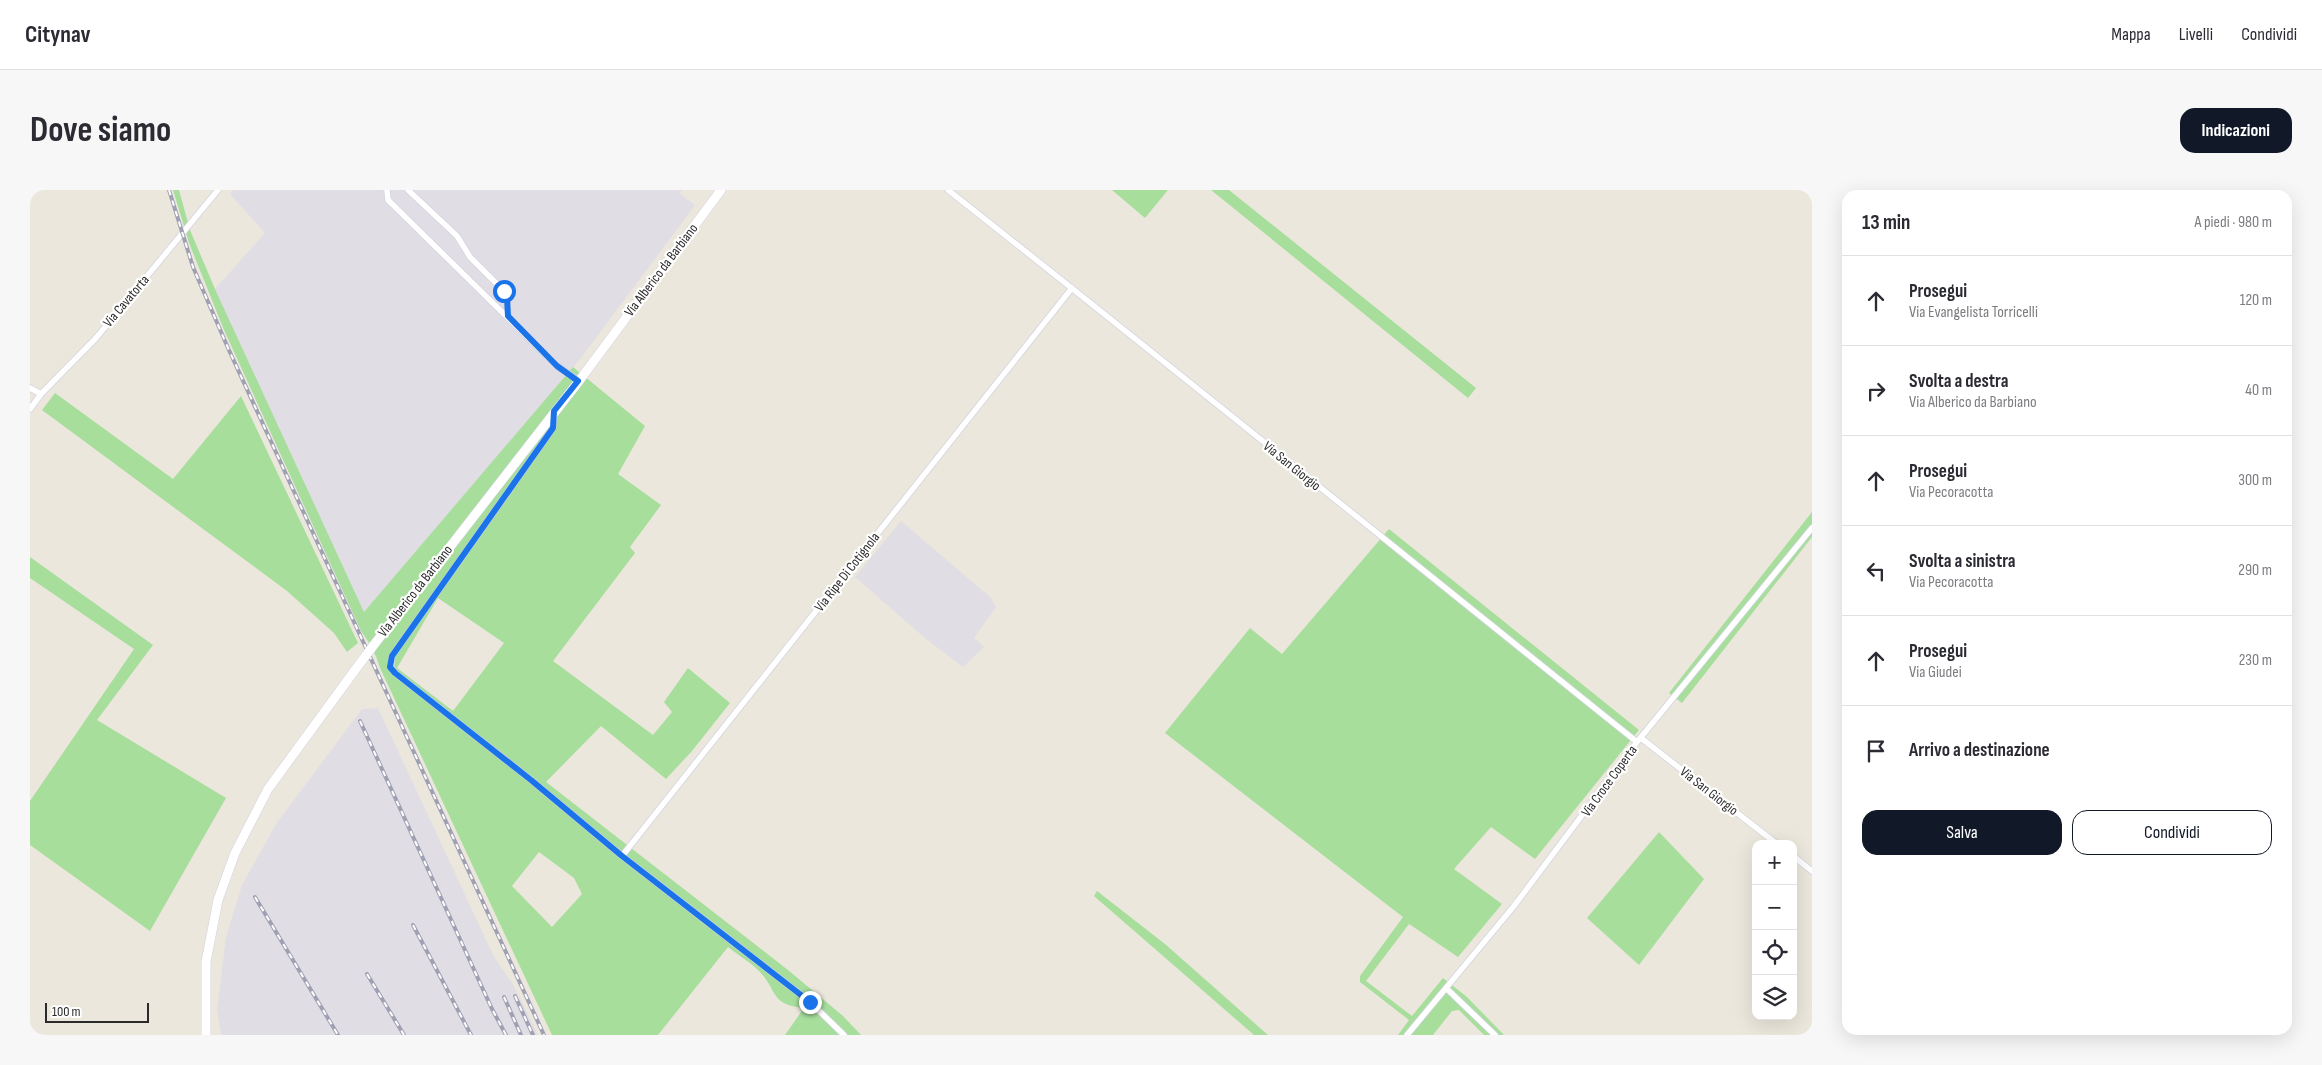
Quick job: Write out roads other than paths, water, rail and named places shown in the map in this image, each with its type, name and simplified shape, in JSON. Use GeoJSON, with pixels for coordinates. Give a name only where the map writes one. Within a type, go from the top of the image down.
{"type":"FeatureCollection","features":[{"type":"Feature","properties":{"kind":"main road","name":"Via Alberico da Barbiano"},"geometry":{"type":"LineString","coordinates":[[206,1035],[206,962],[218,900],[235,853],[268,789],[372,646],[578,381],[721,190]]}},
{"type":"Feature","properties":{"kind":"street","name":"Via Cavatorta"},"geometry":{"type":"LineString","coordinates":[[30,409],[41,394],[96,338],[218,190]]}},
{"type":"Feature","properties":{"kind":"street"},"geometry":{"type":"LineString","coordinates":[[387,190],[388,200],[557,366],[578,381]]}},
{"type":"Feature","properties":{"kind":"street"},"geometry":{"type":"LineString","coordinates":[[408,190],[457,236],[470,257],[504,291],[507,298],[508,316]]}},
{"type":"Feature","properties":{"kind":"street","name":"Via San Giorgio"},"geometry":{"type":"LineString","coordinates":[[948,190],[1639,740],[1773,840]]}},
{"type":"Feature","properties":{"kind":"street","name":"Via Ripe Di Cotignola"},"geometry":{"type":"LineString","coordinates":[[622,856],[1072,288]]}},
{"type":"Feature","properties":{"kind":"street"},"geometry":{"type":"LineString","coordinates":[[30,388],[41,394]]}},
{"type":"Feature","properties":{"kind":"street"},"geometry":{"type":"LineString","coordinates":[[554,411],[553,428],[392,656],[390,663],[395,673],[531,780],[622,856],[810,1002],[844,1035]]}},
{"type":"Feature","properties":{"kind":"street","name":"Via Croce Coperta"},"geometry":{"type":"LineString","coordinates":[[1407,1035],[1514,906],[1639,740],[1812,528]]}},
{"type":"Feature","properties":{"kind":"street"},"geometry":{"type":"LineString","coordinates":[[1797,859],[1812,871]]}},
{"type":"Feature","properties":{"kind":"street"},"geometry":{"type":"LineString","coordinates":[[1446,988],[1495,1035]]}},
{"type":"Feature","properties":{"kind":"railway"},"geometry":{"type":"LineString","coordinates":[[169,190],[193,267],[228,348],[544,1035]]}},
{"type":"Feature","properties":{"kind":"railway"},"geometry":{"type":"LineString","coordinates":[[360,721],[492,1009],[506,1035]]}},
{"type":"Feature","properties":{"kind":"railway"},"geometry":{"type":"LineString","coordinates":[[255,897],[338,1035]]}},
{"type":"Feature","properties":{"kind":"railway"},"geometry":{"type":"LineString","coordinates":[[413,925],[471,1035]]}},
{"type":"Feature","properties":{"kind":"railway"},"geometry":{"type":"LineString","coordinates":[[367,974],[404,1035]]}},
{"type":"Feature","properties":{"kind":"railway"},"geometry":{"type":"LineString","coordinates":[[515,996],[533,1035]]}},
{"type":"Feature","properties":{"kind":"railway"},"geometry":{"type":"LineString","coordinates":[[504,997],[521,1035]]}}]}
